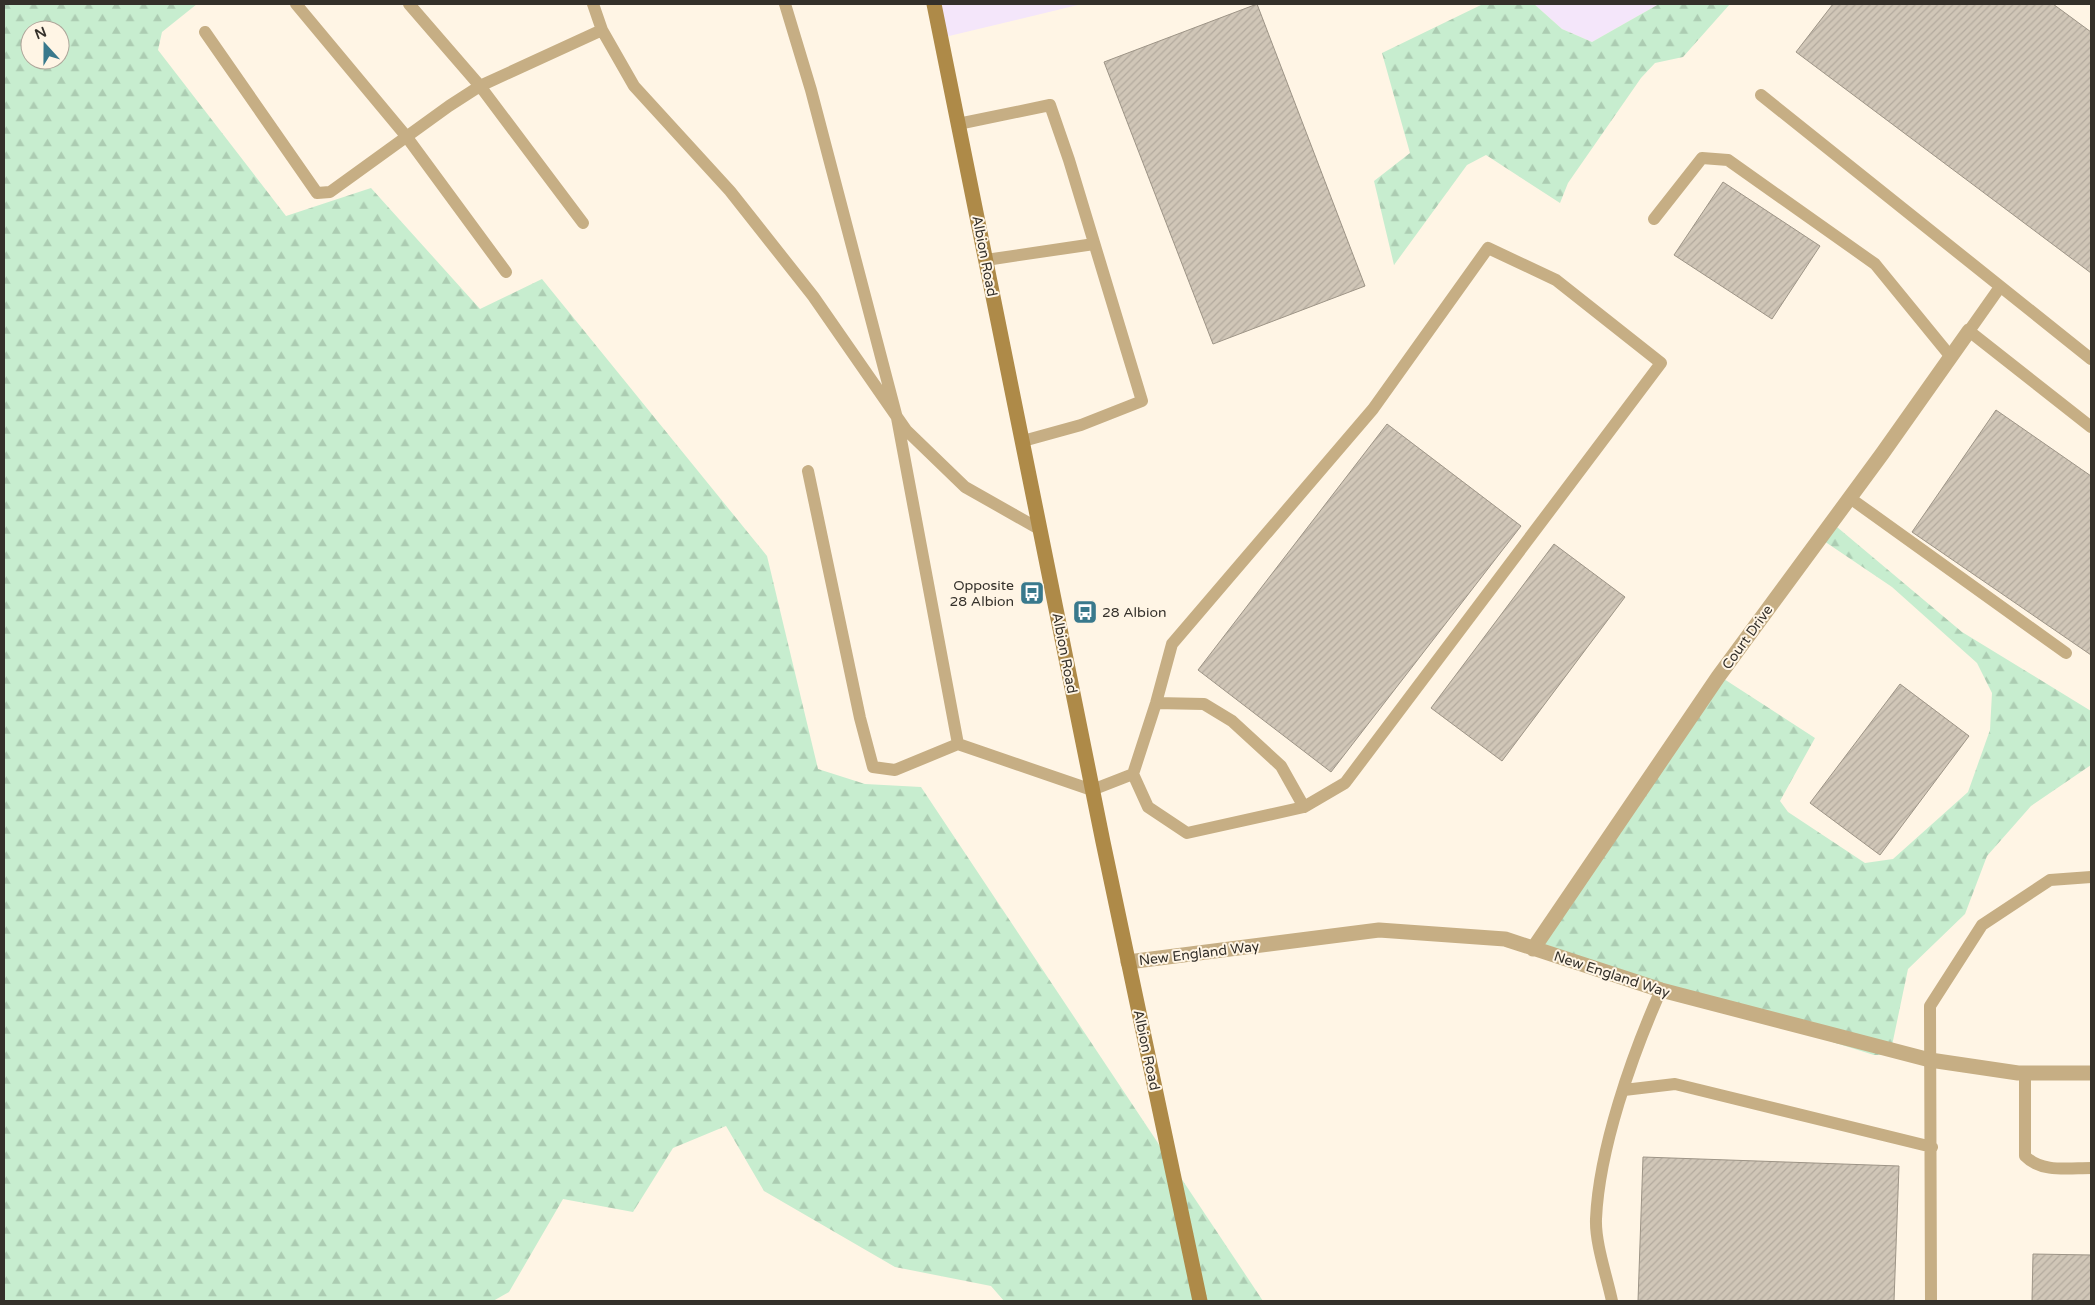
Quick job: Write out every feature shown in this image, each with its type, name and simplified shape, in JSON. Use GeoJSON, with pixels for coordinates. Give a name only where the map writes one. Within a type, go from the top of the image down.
{"type":"FeatureCollection","features":[{"type":"Feature","properties":{"kind":"main road","name":"Albion Road"},"geometry":{"type":"LineString","coordinates":[[934,4],[1092,790],[1200,1301]]}},
{"type":"Feature","properties":{"kind":"street","name":"Court Drive"},"geometry":{"type":"LineString","coordinates":[[1533,948],[1718,676],[1850,498],[1968,331]]}},
{"type":"Feature","properties":{"kind":"street","name":"New England Way"},"geometry":{"type":"LineString","coordinates":[[1128,962],[1379,930],[1505,939],[1661,990],[1930,1060],[2025,1074],[2091,1072]]}},
{"type":"Feature","properties":{"kind":"lane"},"geometry":{"type":"LineString","coordinates":[[296,4],[406,136],[506,272]]}},
{"type":"Feature","properties":{"kind":"lane"},"geometry":{"type":"LineString","coordinates":[[409,4],[480,86],[583,223]]}},
{"type":"Feature","properties":{"kind":"lane"},"geometry":{"type":"LineString","coordinates":[[593,4],[602,30],[634,86],[730,191],[813,296],[906,430],[965,487],[1041,530]]}},
{"type":"Feature","properties":{"kind":"lane"},"geometry":{"type":"LineString","coordinates":[[785,4],[811,90],[898,418],[958,744]]}},
{"type":"Feature","properties":{"kind":"lane"},"geometry":{"type":"LineString","coordinates":[[205,32],[317,193],[330,192],[406,136],[480,86],[602,30]]}},
{"type":"Feature","properties":{"kind":"lane"},"geometry":{"type":"LineString","coordinates":[[1762,95],[2091,359]]}},
{"type":"Feature","properties":{"kind":"lane"},"geometry":{"type":"LineString","coordinates":[[958,124],[1050,105],[1070,160],[1142,400],[1081,424],[1023,441]]}},
{"type":"Feature","properties":{"kind":"lane"},"geometry":{"type":"LineString","coordinates":[[1654,219],[1702,158],[1728,160],[1874,264],[1951,357]]}},
{"type":"Feature","properties":{"kind":"lane"},"geometry":{"type":"LineString","coordinates":[[986,260],[1094,244]]}},
{"type":"Feature","properties":{"kind":"lane"},"geometry":{"type":"LineString","coordinates":[[1488,248],[1556,280],[1661,363],[1345,783],[1304,807],[1187,832],[1148,807],[1133,774],[1156,703],[1172,644],[1373,409],[1488,248]]}},
{"type":"Feature","properties":{"kind":"lane"},"geometry":{"type":"LineString","coordinates":[[2000,287],[1968,331],[2091,427]]}},
{"type":"Feature","properties":{"kind":"lane"},"geometry":{"type":"LineString","coordinates":[[808,471],[860,718],[873,767],[895,770],[958,744],[1092,790],[1133,774]]}},
{"type":"Feature","properties":{"kind":"lane"},"geometry":{"type":"LineString","coordinates":[[1850,498],[2066,653]]}},
{"type":"Feature","properties":{"kind":"lane"},"geometry":{"type":"LineString","coordinates":[[1156,703],[1204,704],[1232,721],[1281,766],[1304,807]]}},
{"type":"Feature","properties":{"kind":"lane"},"geometry":{"type":"LineString","coordinates":[[1931,1301],[1932,1147],[1930,1006],[1982,925],[2050,880],[2091,877]]}},
{"type":"Feature","properties":{"kind":"lane"},"geometry":{"type":"LineString","coordinates":[[1612,1301],[1596,1221],[1603,1167],[1624,1090],[1661,990]]}},
{"type":"Feature","properties":{"kind":"lane"},"geometry":{"type":"LineString","coordinates":[[2025,1074],[2025,1156],[2031,1163],[2043,1168],[2091,1168]]}},
{"type":"Feature","properties":{"kind":"lane"},"geometry":{"type":"LineString","coordinates":[[1624,1090],[1675,1084],[1932,1147]]}},
{"type":"Feature","properties":{"kind":"shaded area"},"geometry":{"type":"Polygon","coordinates":[[[934,4],[1082,4],[945,37],[934,4]]]}},
{"type":"Feature","properties":{"kind":"shaded area"},"geometry":{"type":"Polygon","coordinates":[[[1534,4],[1659,4],[1592,42],[1562,29],[1534,4]]]}},
{"type":"Feature","properties":{"kind":"green space"},"geometry":{"type":"Polygon","coordinates":[[[4,4],[197,4],[162,32],[158,50],[286,216],[371,188],[480,309],[542,279],[767,556],[818,769],[865,784],[921,787],[1158,1143],[1170,1167],[1175,1169],[1263,1301],[1004,1301],[991,1286],[895,1267],[764,1191],[726,1126],[673,1148],[633,1212],[563,1199],[509,1292],[493,1301],[4,1301],[4,4]]]}},
{"type":"Feature","properties":{"kind":"green space"},"geometry":{"type":"Polygon","coordinates":[[[1483,4],[1534,4],[1562,29],[1592,42],[1659,4],[1730,4],[1683,57],[1655,63],[1641,78],[1568,183],[1560,203],[1486,155],[1467,165],[1394,265],[1374,181],[1410,153],[1382,53],[1483,4]]]}},
{"type":"Feature","properties":{"kind":"green space"},"geometry":{"type":"Polygon","coordinates":[[[1831,522],[1962,632],[2091,711],[2091,765],[2031,806],[1987,856],[1965,914],[1908,969],[1890,1055],[1874,1055],[1560,957],[1535,947],[1724,679],[1815,738],[1780,801],[1788,812],[1865,863],[1893,859],[1968,792],[1990,730],[1992,693],[1977,663],[1892,587],[1821,539],[1831,522]]]}},
{"type":"Feature","properties":{"kind":"building"},"geometry":{"type":"Polygon","coordinates":[[[1257,4],[1365,286],[1213,344],[1104,62],[1257,4]]]}},
{"type":"Feature","properties":{"kind":"building"},"geometry":{"type":"Polygon","coordinates":[[[1833,4],[2053,4],[2091,32],[2091,273],[1796,52],[1833,4]]]}},
{"type":"Feature","properties":{"kind":"building"},"geometry":{"type":"Polygon","coordinates":[[[1723,182],[1820,246],[1772,319],[1674,255],[1723,182]]]}},
{"type":"Feature","properties":{"kind":"building"},"geometry":{"type":"Polygon","coordinates":[[[1996,410],[2091,476],[2091,655],[1912,532],[1996,410]]]}},
{"type":"Feature","properties":{"kind":"building"},"geometry":{"type":"Polygon","coordinates":[[[1387,424],[1521,526],[1331,772],[1198,670],[1387,424]]]}},
{"type":"Feature","properties":{"kind":"building"},"geometry":{"type":"Polygon","coordinates":[[[1554,544],[1625,597],[1502,761],[1431,708],[1554,544]]]}},
{"type":"Feature","properties":{"kind":"building"},"geometry":{"type":"Polygon","coordinates":[[[1900,684],[1969,736],[1880,855],[1810,803],[1900,684]]]}},
{"type":"Feature","properties":{"kind":"building"},"geometry":{"type":"Polygon","coordinates":[[[1643,1157],[1899,1166],[1894,1301],[1638,1301],[1643,1157]]]}},
{"type":"Feature","properties":{"kind":"building"},"geometry":{"type":"Polygon","coordinates":[[[2033,1254],[2091,1255],[2091,1301],[2032,1301],[2033,1254]]]}},
{"type":"Feature","properties":{"kind":"place","name":"Opposite 28 Albion"},"geometry":{"type":"Point","coordinates":[1032,593]}},
{"type":"Feature","properties":{"kind":"place","name":"28 Albion"},"geometry":{"type":"Point","coordinates":[1085,612]}}]}
